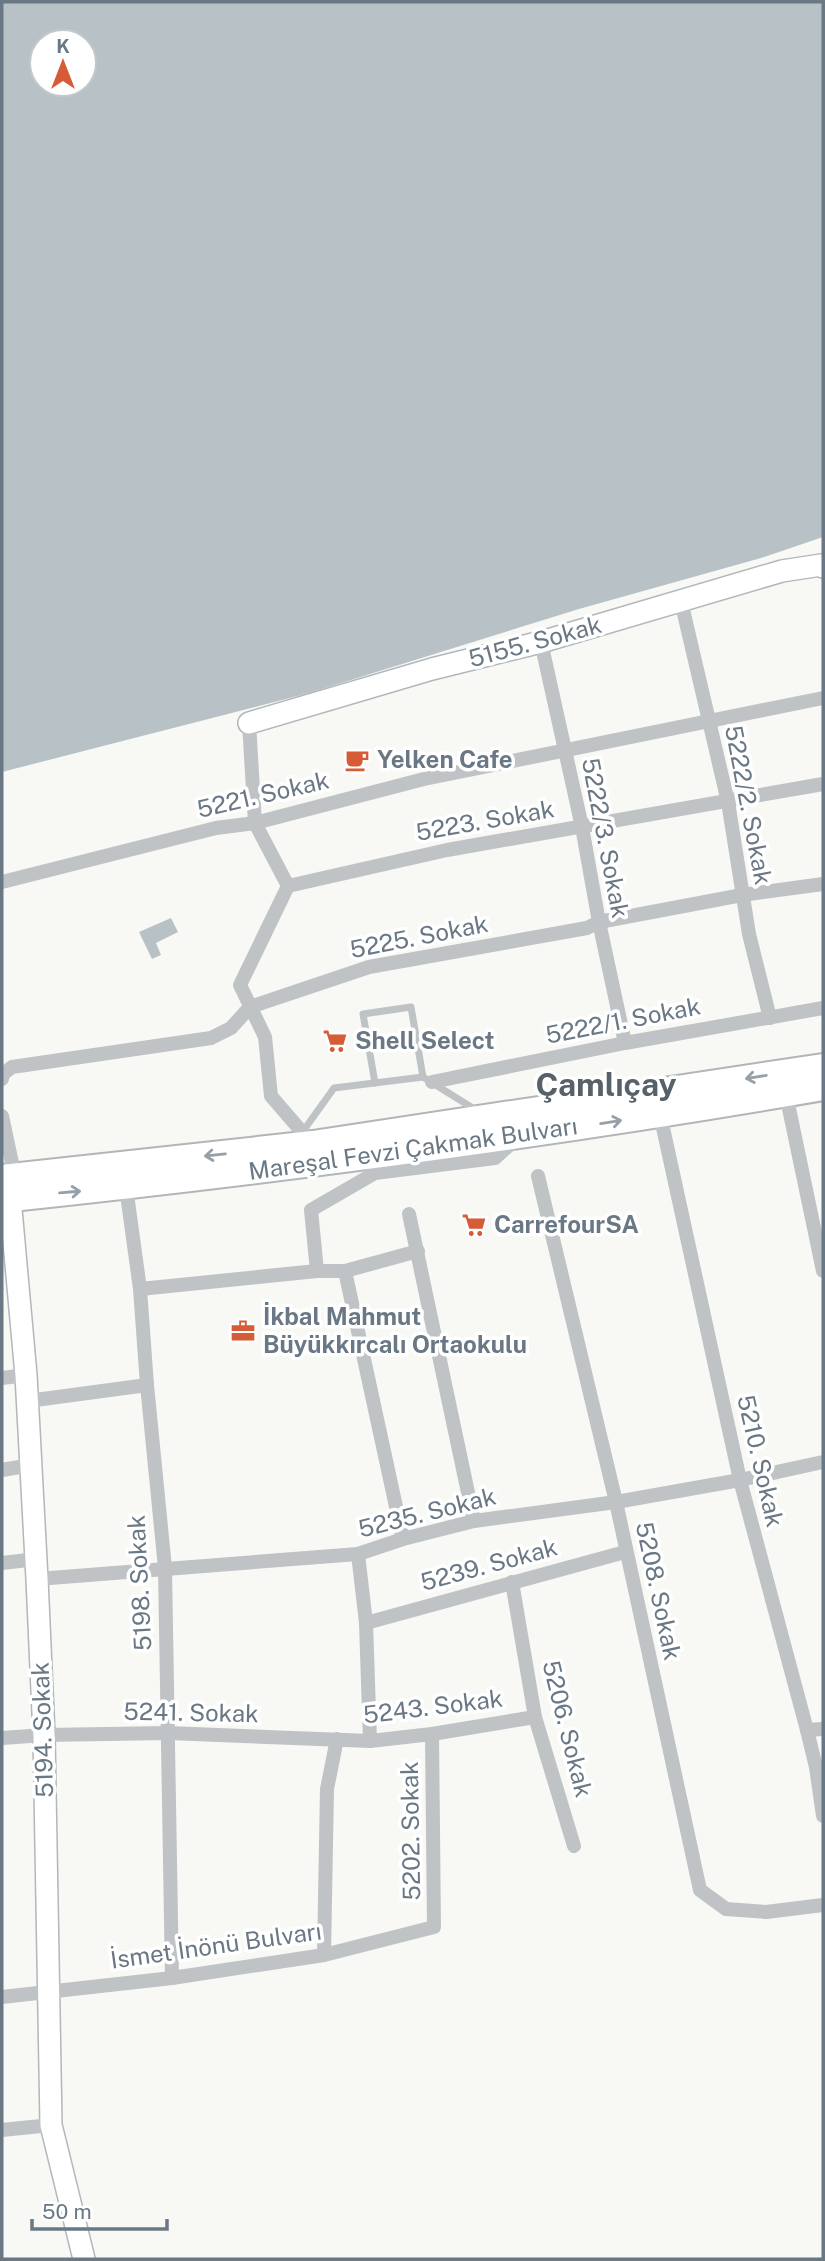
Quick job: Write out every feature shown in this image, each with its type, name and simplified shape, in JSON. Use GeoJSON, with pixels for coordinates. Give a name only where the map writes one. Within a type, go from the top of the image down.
{"type":"FeatureCollection","features":[{"type":"Feature","properties":{"kind":"highway","name":"Mareşal Fevzi Çakmak Bulvarı"},"geometry":{"type":"LineString","coordinates":[[7,1188],[297,1140],[488,1118],[823,1067]]}},
{"type":"Feature","properties":{"kind":"highway","name":"Mareşal Fevzi Çakmak Bulvarı"},"geometry":{"type":"LineString","coordinates":[[7,1188],[126,1187],[520,1136],[823,1087]]}},
{"type":"Feature","properties":{"kind":"street","name":"5155. Sokak"},"geometry":{"type":"LineString","coordinates":[[249,723],[432,669],[541,642],[782,571],[822,566]]}},
{"type":"Feature","properties":{"kind":"street","name":"5222/2. Sokak"},"geometry":{"type":"LineString","coordinates":[[681,601],[728,802],[749,934],[770,1018]]}},
{"type":"Feature","properties":{"kind":"street","name":"5222/3. Sokak"},"geometry":{"type":"LineString","coordinates":[[541,642],[582,827],[625,1043]]}},
{"type":"Feature","properties":{"kind":"street","name":"5221. Sokak"},"geometry":{"type":"LineString","coordinates":[[2,882],[216,828],[254,823],[424,779],[823,698]]}},
{"type":"Feature","properties":{"kind":"street"},"geometry":{"type":"LineString","coordinates":[[249,723],[254,823],[288,886],[240,985],[265,1037],[271,1096],[297,1140]]}},
{"type":"Feature","properties":{"kind":"street","name":"5223. Sokak"},"geometry":{"type":"LineString","coordinates":[[288,886],[447,850],[823,784]]}},
{"type":"Feature","properties":{"kind":"street","name":"5225. Sokak"},"geometry":{"type":"LineString","coordinates":[[2,1079],[3,1074],[12,1067],[211,1038],[232,1028],[250,1007],[369,967],[587,928],[599,922],[742,895],[823,884]]}},
{"type":"Feature","properties":{"kind":"street","name":"5222/1. Sokak"},"geometry":{"type":"LineString","coordinates":[[427,1079],[823,1008]]}},
{"type":"Feature","properties":{"kind":"street"},"geometry":{"type":"LineString","coordinates":[[786,1094],[821,1249],[823,1270]]}},
{"type":"Feature","properties":{"kind":"street","name":"5210. Sokak"},"geometry":{"type":"LineString","coordinates":[[660,1114],[740,1480],[807,1730],[823,1816]]}},
{"type":"Feature","properties":{"kind":"street"},"geometry":{"type":"LineString","coordinates":[[2,1116],[7,1188]]}},
{"type":"Feature","properties":{"kind":"street"},"geometry":{"type":"LineString","coordinates":[[317,1271],[310,1210],[376,1173],[495,1158],[520,1136]]}},
{"type":"Feature","properties":{"kind":"street"},"geometry":{"type":"LineString","coordinates":[[401,1152],[424,1167]]}},
{"type":"Feature","properties":{"kind":"street","name":"5208. Sokak"},"geometry":{"type":"LineString","coordinates":[[538,1175],[616,1502],[700,1890],[726,1909],[766,1912],[823,1905]]}},
{"type":"Feature","properties":{"kind":"street","name":"5198. Sokak"},"geometry":{"type":"LineString","coordinates":[[126,1187],[140,1289],[165,1568],[172,1978]]}},
{"type":"Feature","properties":{"kind":"street","name":"5194. Sokak"},"geometry":{"type":"LineString","coordinates":[[7,1188],[26,1375],[37,1569],[44,1735],[51,2125],[84,2259]]}},
{"type":"Feature","properties":{"kind":"street"},"geometry":{"type":"LineString","coordinates":[[409,1214],[474,1521]]}},
{"type":"Feature","properties":{"kind":"street"},"geometry":{"type":"LineString","coordinates":[[140,1289],[317,1271],[345,1271],[418,1251]]}},
{"type":"Feature","properties":{"kind":"street"},"geometry":{"type":"LineString","coordinates":[[345,1271],[403,1539]]}},
{"type":"Feature","properties":{"kind":"street"},"geometry":{"type":"LineString","coordinates":[[2,1378],[26,1375]]}},
{"type":"Feature","properties":{"kind":"street"},"geometry":{"type":"LineString","coordinates":[[28,1401],[147,1385]]}},
{"type":"Feature","properties":{"kind":"street","name":"5235. Sokak"},"geometry":{"type":"LineString","coordinates":[[2,1563],[37,1569],[165,1568],[358,1554],[403,1539],[474,1521],[616,1502],[823,1462]]}},
{"type":"Feature","properties":{"kind":"street"},"geometry":{"type":"LineString","coordinates":[[2,1470],[31,1465]]}},
{"type":"Feature","properties":{"kind":"street","name":"5239. Sokak"},"geometry":{"type":"LineString","coordinates":[[366,1623],[625,1552]]}},
{"type":"Feature","properties":{"kind":"street"},"geometry":{"type":"LineString","coordinates":[[358,1554],[366,1623],[370,1741]]}},
{"type":"Feature","properties":{"kind":"street","name":"5206. Sokak"},"geometry":{"type":"LineString","coordinates":[[512,1582],[535,1717],[574,1846]]}},
{"type":"Feature","properties":{"kind":"street","name":"5243. Sokak"},"geometry":{"type":"LineString","coordinates":[[337,1739],[370,1741],[535,1717]]}},
{"type":"Feature","properties":{"kind":"street"},"geometry":{"type":"LineString","coordinates":[[807,1730],[823,1729]]}},
{"type":"Feature","properties":{"kind":"street","name":"5241. Sokak"},"geometry":{"type":"LineString","coordinates":[[2,1738],[168,1733],[337,1739]]}},
{"type":"Feature","properties":{"kind":"street","name":"5202. Sokak"},"geometry":{"type":"LineString","coordinates":[[432,1734],[434,1927]]}},
{"type":"Feature","properties":{"kind":"street"},"geometry":{"type":"LineString","coordinates":[[324,1955],[327,1789],[337,1739]]}},
{"type":"Feature","properties":{"kind":"street","name":"İsmet İnönü Bulvarı"},"geometry":{"type":"LineString","coordinates":[[2,1997],[172,1978],[324,1955],[434,1927]]}},
{"type":"Feature","properties":{"kind":"street"},"geometry":{"type":"LineString","coordinates":[[2,2130],[51,2125]]}},
{"type":"Feature","properties":{"kind":"lane"},"geometry":{"type":"LineString","coordinates":[[374,1083],[363,1014],[411,1007],[427,1079]]}},
{"type":"Feature","properties":{"kind":"lane"},"geometry":{"type":"LineString","coordinates":[[297,1140],[334,1088],[374,1083],[427,1079],[488,1118]]}},
{"type":"Feature","properties":{"kind":"shaded area"},"geometry":{"type":"Polygon","coordinates":[[[2,2],[823,2],[823,537],[309,693],[2,772],[2,2]]]}},
{"type":"Feature","properties":{"kind":"shaded area"},"geometry":{"type":"Polygon","coordinates":[[[171,918],[178,932],[156,943],[161,955],[152,959],[139,932],[171,918]]]}},
{"type":"Feature","properties":{"kind":"place","name":"Yelken Cafe"},"geometry":{"type":"Point","coordinates":[357,760]}},
{"type":"Feature","properties":{"kind":"place","name":"Shell Select"},"geometry":{"type":"Point","coordinates":[335,1041]}},
{"type":"Feature","properties":{"kind":"place","name":"CarrefourSA"},"geometry":{"type":"Point","coordinates":[474,1225]}},
{"type":"Feature","properties":{"kind":"place","name":"İkbal Mahmut Büyükkırcalı Ortaokulu"},"geometry":{"type":"Point","coordinates":[243,1331]}},
{"type":"Feature","properties":{"kind":"district","name":"Çamlıçay"},"geometry":{"type":"Point","coordinates":[606,1085]}}]}
